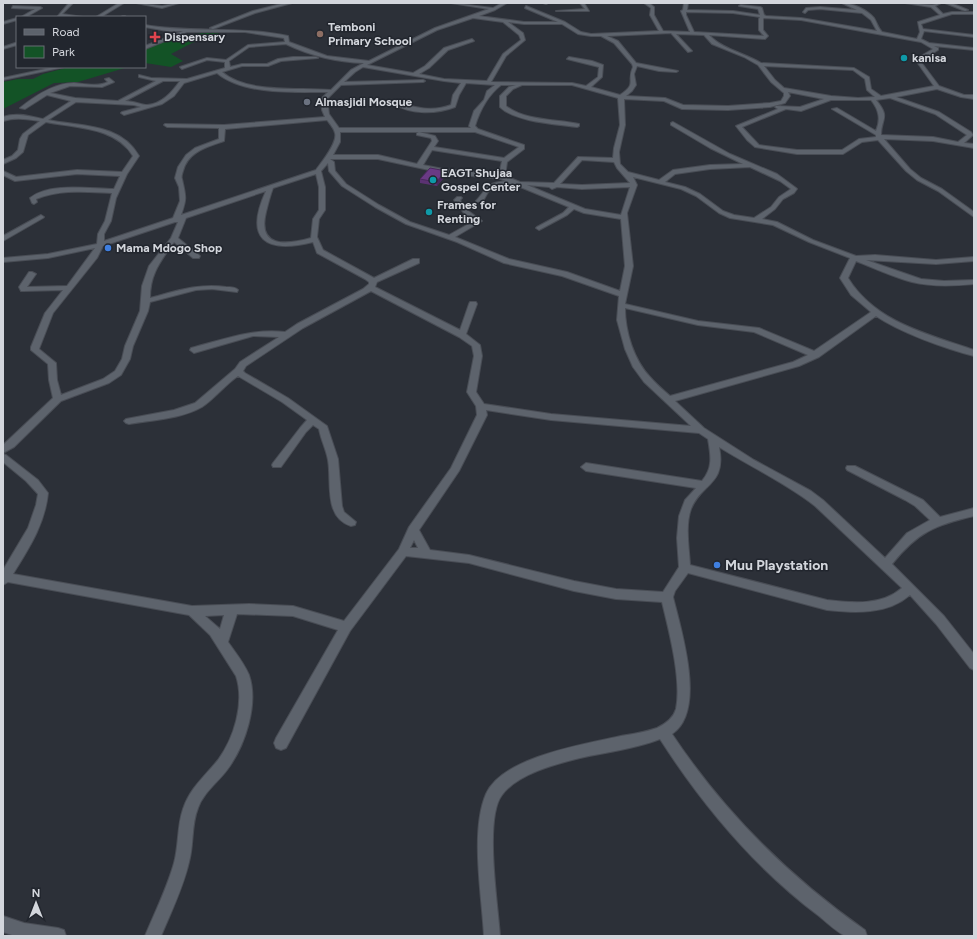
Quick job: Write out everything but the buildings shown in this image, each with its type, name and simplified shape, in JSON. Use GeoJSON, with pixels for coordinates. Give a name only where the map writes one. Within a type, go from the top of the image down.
{"type":"FeatureCollection","features":[{"type":"Feature","properties":{"kind":"street"},"geometry":{"type":"LineString","coordinates":[[25,16],[40,8],[43,3]]}},
{"type":"Feature","properties":{"kind":"street"},"geometry":{"type":"LineString","coordinates":[[70,16],[59,15],[71,3]]}},
{"type":"Feature","properties":{"kind":"street"},"geometry":{"type":"LineString","coordinates":[[100,16],[122,3]]}},
{"type":"Feature","properties":{"kind":"street"},"geometry":{"type":"LineString","coordinates":[[138,3],[162,7],[177,3]]}},
{"type":"Feature","properties":{"kind":"street"},"geometry":{"type":"LineString","coordinates":[[207,30],[254,12],[290,3]]}},
{"type":"Feature","properties":{"kind":"street"},"geometry":{"type":"LineString","coordinates":[[453,3],[494,9]]}},
{"type":"Feature","properties":{"kind":"street"},"geometry":{"type":"LineString","coordinates":[[552,17],[553,14],[559,9],[588,10],[582,3]]}},
{"type":"Feature","properties":{"kind":"street"},"geometry":{"type":"LineString","coordinates":[[646,3],[652,8],[652,15],[662,33]]}},
{"type":"Feature","properties":{"kind":"street"},"geometry":{"type":"LineString","coordinates":[[686,3],[683,11],[684,18],[692,32]]}},
{"type":"Feature","properties":{"kind":"street"},"geometry":{"type":"LineString","coordinates":[[844,3],[864,12],[873,20],[875,27],[880,33]]}},
{"type":"Feature","properties":{"kind":"street"},"geometry":{"type":"LineString","coordinates":[[907,3],[933,6],[939,3]]}},
{"type":"Feature","properties":{"kind":"street"},"geometry":{"type":"LineString","coordinates":[[947,3],[974,13]]}},
{"type":"Feature","properties":{"kind":"street"},"geometry":{"type":"LineString","coordinates":[[3,260],[48,256],[100,245],[318,171],[338,144],[338,134],[324,110],[324,99],[330,91],[353,71],[436,29],[503,5]]}},
{"type":"Feature","properties":{"kind":"street"},"geometry":{"type":"LineString","coordinates":[[526,7],[552,17],[580,33],[602,35],[692,32],[740,38],[764,38],[766,36],[761,30],[761,19],[763,16],[760,8],[741,6]]}},
{"type":"Feature","properties":{"kind":"street"},"geometry":{"type":"LineString","coordinates":[[933,6],[933,8],[942,15]]}},
{"type":"Feature","properties":{"kind":"street"},"geometry":{"type":"LineString","coordinates":[[13,7],[40,8]]}},
{"type":"Feature","properties":{"kind":"street"},"geometry":{"type":"LineString","coordinates":[[805,12],[807,9],[820,8],[864,12]]}},
{"type":"Feature","properties":{"kind":"street"},"geometry":{"type":"LineString","coordinates":[[683,11],[733,12],[801,19],[922,41],[936,49],[923,57],[919,62],[937,87]]}},
{"type":"Feature","properties":{"kind":"street"},"geometry":{"type":"LineString","coordinates":[[922,41],[919,39],[922,34],[922,30],[919,25],[920,22],[955,12],[974,13]]}},
{"type":"Feature","properties":{"kind":"street"},"geometry":{"type":"LineString","coordinates":[[472,17],[504,22],[543,24],[564,23]]}},
{"type":"Feature","properties":{"kind":"street"},"geometry":{"type":"LineString","coordinates":[[3,23],[16,19]]}},
{"type":"Feature","properties":{"kind":"street"},"geometry":{"type":"LineString","coordinates":[[488,83],[497,66],[510,50],[519,45],[523,40],[521,34],[504,22]]}},
{"type":"Feature","properties":{"kind":"street"},"geometry":{"type":"LineString","coordinates":[[146,26],[164,29],[245,31],[286,37],[287,43]]}},
{"type":"Feature","properties":{"kind":"street"},"geometry":{"type":"LineString","coordinates":[[151,32],[164,29]]}},
{"type":"Feature","properties":{"kind":"street"},"geometry":{"type":"LineString","coordinates":[[146,48],[189,30]]}},
{"type":"Feature","properties":{"kind":"street"},"geometry":{"type":"LineString","coordinates":[[922,30],[974,36]]}},
{"type":"Feature","properties":{"kind":"street"},"geometry":{"type":"LineString","coordinates":[[672,32],[690,51]]}},
{"type":"Feature","properties":{"kind":"street"},"geometry":{"type":"LineString","coordinates":[[339,84],[444,80],[488,83],[572,84],[588,87],[621,98],[665,100],[682,107],[697,108],[770,105],[783,102],[787,96],[760,64],[746,56],[714,43],[706,34]]}},
{"type":"Feature","properties":{"kind":"street"},"geometry":{"type":"LineString","coordinates":[[602,35],[616,42],[634,64],[658,70],[676,71]]}},
{"type":"Feature","properties":{"kind":"street"},"geometry":{"type":"LineString","coordinates":[[414,75],[446,50],[472,40]]}},
{"type":"Feature","properties":{"kind":"street"},"geometry":{"type":"LineString","coordinates":[[182,68],[207,59],[228,61],[248,46],[287,43],[307,52],[330,58]]}},
{"type":"Feature","properties":{"kind":"street"},"geometry":{"type":"LineString","coordinates":[[3,44],[16,44]]}},
{"type":"Feature","properties":{"kind":"street"},"geometry":{"type":"LineString","coordinates":[[3,48],[16,44]]}},
{"type":"Feature","properties":{"kind":"street"},"geometry":{"type":"LineString","coordinates":[[929,44],[974,49]]}},
{"type":"Feature","properties":{"kind":"street"},"geometry":{"type":"LineString","coordinates":[[141,76],[161,80],[186,80],[248,64],[268,65],[289,58],[330,58],[370,62]]}},
{"type":"Feature","properties":{"kind":"street"},"geometry":{"type":"LineString","coordinates":[[569,58],[580,61],[594,62],[600,66],[600,77],[588,87]]}},
{"type":"Feature","properties":{"kind":"street"},"geometry":{"type":"LineString","coordinates":[[227,69],[228,61]]}},
{"type":"Feature","properties":{"kind":"street"},"geometry":{"type":"LineString","coordinates":[[621,98],[633,88],[635,84],[635,79],[632,74],[635,67],[634,64]]}},
{"type":"Feature","properties":{"kind":"street"},"geometry":{"type":"LineString","coordinates":[[760,64],[854,70],[867,78],[869,90],[879,97]]}},
{"type":"Feature","properties":{"kind":"street"},"geometry":{"type":"LineString","coordinates":[[363,66],[444,80]]}},
{"type":"Feature","properties":{"kind":"street"},"geometry":{"type":"LineString","coordinates":[[3,79],[57,68]]}},
{"type":"Feature","properties":{"kind":"street"},"geometry":{"type":"LineString","coordinates":[[219,72],[226,79],[254,87],[330,91]]}},
{"type":"Feature","properties":{"kind":"street"},"geometry":{"type":"LineString","coordinates":[[23,108],[32,104],[45,93],[65,86],[102,85],[112,82],[107,79]]}},
{"type":"Feature","properties":{"kind":"street"},"geometry":{"type":"LineString","coordinates":[[119,102],[161,80]]}},
{"type":"Feature","properties":{"kind":"street"},"geometry":{"type":"LineString","coordinates":[[124,112],[164,101],[176,91],[180,84],[186,80]]}},
{"type":"Feature","properties":{"kind":"street"},"geometry":{"type":"LineString","coordinates":[[397,104],[408,108],[420,109],[449,108],[453,106],[456,95],[465,81]]}},
{"type":"Feature","properties":{"kind":"street"},"geometry":{"type":"LineString","coordinates":[[476,130],[472,126],[477,111],[486,100],[489,92],[500,83]]}},
{"type":"Feature","properties":{"kind":"street"},"geometry":{"type":"LineString","coordinates":[[524,84],[511,88],[504,96],[503,107],[506,111],[521,116],[577,125]]}},
{"type":"Feature","properties":{"kind":"street"},"geometry":{"type":"LineString","coordinates":[[782,89],[830,98],[872,98],[909,94],[937,87],[972,98]]}},
{"type":"Feature","properties":{"kind":"street"},"geometry":{"type":"LineString","coordinates":[[45,93],[75,100],[135,103],[146,107]]}},
{"type":"Feature","properties":{"kind":"street"},"geometry":{"type":"LineString","coordinates":[[887,96],[937,113],[969,133],[970,135],[960,143]]}},
{"type":"Feature","properties":{"kind":"street"},"geometry":{"type":"LineString","coordinates":[[621,98],[623,128],[616,148],[616,160],[619,167],[628,174],[634,185]]}},
{"type":"Feature","properties":{"kind":"street"},"geometry":{"type":"LineString","coordinates":[[770,105],[800,109],[830,98]]}},
{"type":"Feature","properties":{"kind":"street"},"geometry":{"type":"LineString","coordinates":[[872,98],[881,110],[879,136]]}},
{"type":"Feature","properties":{"kind":"street"},"geometry":{"type":"LineString","coordinates":[[3,162],[14,157],[21,151],[21,140],[25,134],[75,100]]}},
{"type":"Feature","properties":{"kind":"street"},"geometry":{"type":"LineString","coordinates":[[784,108],[739,126],[748,139],[757,146],[819,154],[843,152],[861,140],[879,136],[916,138],[974,146]]}},
{"type":"Feature","properties":{"kind":"street"},"geometry":{"type":"LineString","coordinates":[[835,109],[879,136],[908,170],[940,190],[974,215]]}},
{"type":"Feature","properties":{"kind":"street"},"geometry":{"type":"LineString","coordinates":[[3,118],[15,116],[98,129],[122,138],[133,149],[136,156],[124,174],[113,198],[108,221],[101,234],[100,245],[94,256],[49,313],[35,347],[37,353],[44,355],[52,363],[53,380],[58,399]]}},
{"type":"Feature","properties":{"kind":"street"},"geometry":{"type":"LineString","coordinates":[[167,124],[222,127],[328,118]]}},
{"type":"Feature","properties":{"kind":"street"},"geometry":{"type":"LineString","coordinates":[[673,124],[719,150],[788,182],[794,188],[792,192],[781,198],[773,208],[756,220]]}},
{"type":"Feature","properties":{"kind":"street"},"geometry":{"type":"LineString","coordinates":[[3,450],[11,445],[58,399],[106,381],[118,374],[126,359],[129,346],[135,334],[146,301],[146,286],[153,266],[174,238],[183,200],[182,188],[178,178],[179,171],[188,156],[195,150],[222,140],[222,127]]}},
{"type":"Feature","properties":{"kind":"street"},"geometry":{"type":"LineString","coordinates":[[336,130],[476,130],[521,145],[522,148],[507,157],[505,160],[502,177]]}},
{"type":"Feature","properties":{"kind":"street"},"geometry":{"type":"LineString","coordinates":[[403,130],[433,137],[435,141],[419,166]]}},
{"type":"Feature","properties":{"kind":"street"},"geometry":{"type":"LineString","coordinates":[[431,148],[505,160]]}},
{"type":"Feature","properties":{"kind":"street"},"geometry":{"type":"LineString","coordinates":[[327,158],[378,157],[460,174],[502,177],[584,211],[624,217]]}},
{"type":"Feature","properties":{"kind":"street"},"geometry":{"type":"LineString","coordinates":[[327,158],[331,162],[332,171],[344,185],[408,223],[506,261],[564,274],[624,295]]}},
{"type":"Feature","properties":{"kind":"street"},"geometry":{"type":"LineString","coordinates":[[539,193],[555,186],[580,158],[616,160]]}},
{"type":"Feature","properties":{"kind":"street"},"geometry":{"type":"LineString","coordinates":[[661,182],[673,172],[710,167],[751,166]]}},
{"type":"Feature","properties":{"kind":"street"},"geometry":{"type":"LineString","coordinates":[[281,743],[346,627],[403,551],[412,530],[461,459],[482,415],[481,406],[471,392],[477,366],[478,350],[471,340],[372,284],[368,277],[320,251],[314,236],[316,219],[322,210],[322,187],[318,171]]}},
{"type":"Feature","properties":{"kind":"street"},"geometry":{"type":"LineString","coordinates":[[3,173],[15,179],[77,172],[124,174]]}},
{"type":"Feature","properties":{"kind":"street"},"geometry":{"type":"LineString","coordinates":[[628,174],[683,188],[698,195],[721,212],[732,217],[780,225],[811,242],[913,280],[929,284],[974,282]]}},
{"type":"Feature","properties":{"kind":"street"},"geometry":{"type":"LineString","coordinates":[[479,201],[483,198],[485,192],[490,188],[500,184],[516,182],[598,188],[634,185]]}},
{"type":"Feature","properties":{"kind":"street"},"geometry":{"type":"LineString","coordinates":[[634,185],[626,203],[624,217],[629,266],[621,305],[621,320],[629,349],[637,367],[647,380],[701,430],[750,462],[807,494],[819,503],[910,588],[940,620],[974,664]]}},
{"type":"Feature","properties":{"kind":"street"},"geometry":{"type":"LineString","coordinates":[[270,187],[265,197],[259,222],[262,236],[266,240],[283,245],[315,240]]}},
{"type":"Feature","properties":{"kind":"street"},"geometry":{"type":"LineString","coordinates":[[34,202],[33,198],[36,196],[60,190],[80,189],[116,191]]}},
{"type":"Feature","properties":{"kind":"street"},"geometry":{"type":"LineString","coordinates":[[449,238],[479,221],[465,212],[457,200],[459,198]]}},
{"type":"Feature","properties":{"kind":"street"},"geometry":{"type":"LineString","coordinates":[[539,228],[565,214],[573,207]]}},
{"type":"Feature","properties":{"kind":"street"},"geometry":{"type":"LineString","coordinates":[[3,240],[41,217]]}},
{"type":"Feature","properties":{"kind":"street"},"geometry":{"type":"LineString","coordinates":[[174,238],[196,256]]}},
{"type":"Feature","properties":{"kind":"street"},"geometry":{"type":"LineString","coordinates":[[854,258],[875,257],[936,262],[974,259]]}},
{"type":"Feature","properties":{"kind":"street"},"geometry":{"type":"LineString","coordinates":[[854,258],[844,278],[855,295],[875,313],[896,324],[974,353]]}},
{"type":"Feature","properties":{"kind":"street"},"geometry":{"type":"LineString","coordinates":[[129,421],[181,411],[197,405],[243,364],[286,335],[416,260]]}},
{"type":"Feature","properties":{"kind":"street"},"geometry":{"type":"LineString","coordinates":[[32,274],[23,286],[24,289],[68,288]]}},
{"type":"Feature","properties":{"kind":"street"},"geometry":{"type":"LineString","coordinates":[[146,301],[196,288],[212,287],[234,290]]}},
{"type":"Feature","properties":{"kind":"street"},"geometry":{"type":"LineString","coordinates":[[462,335],[473,304]]}},
{"type":"Feature","properties":{"kind":"street"},"geometry":{"type":"LineString","coordinates":[[621,305],[698,323],[756,330],[816,355]]}},
{"type":"Feature","properties":{"kind":"street"},"geometry":{"type":"LineString","coordinates":[[668,400],[790,366],[816,355],[857,324],[875,313]]}},
{"type":"Feature","properties":{"kind":"street"},"geometry":{"type":"LineString","coordinates":[[194,350],[252,334],[270,333],[286,335]]}},
{"type":"Feature","properties":{"kind":"street"},"geometry":{"type":"LineString","coordinates":[[238,370],[242,375],[285,400],[324,428],[326,440],[333,459],[337,506],[340,514],[351,522]]}},
{"type":"Feature","properties":{"kind":"street"},"geometry":{"type":"LineString","coordinates":[[481,406],[505,411],[551,417],[701,430]]}},
{"type":"Feature","properties":{"kind":"street"},"geometry":{"type":"LineString","coordinates":[[277,465],[303,430],[313,420]]}},
{"type":"Feature","properties":{"kind":"street"},"geometry":{"type":"LineString","coordinates":[[492,936],[487,847],[488,811],[492,796],[498,788],[507,780],[533,766],[572,755],[638,740],[663,732],[678,720],[684,703],[680,650],[667,597],[670,588],[685,568],[683,534],[684,517],[691,497],[703,486],[715,468],[716,461],[713,438]]}},
{"type":"Feature","properties":{"kind":"street"},"geometry":{"type":"LineString","coordinates":[[3,457],[16,469],[32,480],[43,493],[42,505],[30,536],[4,578],[192,611],[279,609],[293,611],[346,627]]}},
{"type":"Feature","properties":{"kind":"street"},"geometry":{"type":"LineString","coordinates":[[586,467],[703,486]]}},
{"type":"Feature","properties":{"kind":"street"},"geometry":{"type":"LineString","coordinates":[[851,468],[891,489],[909,496],[919,503],[938,522]]}},
{"type":"Feature","properties":{"kind":"street"},"geometry":{"type":"LineString","coordinates":[[886,564],[911,536],[938,522],[974,512]]}},
{"type":"Feature","properties":{"kind":"street"},"geometry":{"type":"LineString","coordinates":[[412,530],[427,554]]}},
{"type":"Feature","properties":{"kind":"street"},"geometry":{"type":"LineString","coordinates":[[403,551],[469,559],[581,587],[616,594],[667,597]]}},
{"type":"Feature","properties":{"kind":"street"},"geometry":{"type":"LineString","coordinates":[[685,568],[827,605],[849,608],[866,608],[888,602],[903,595],[910,588]]}},
{"type":"Feature","properties":{"kind":"street"},"geometry":{"type":"LineString","coordinates":[[222,641],[232,610]]}},
{"type":"Feature","properties":{"kind":"street"},"geometry":{"type":"LineString","coordinates":[[153,936],[177,881],[182,860],[186,825],[193,803],[203,787],[224,763],[240,730],[244,707],[245,681],[222,641],[206,623],[192,611]]}},
{"type":"Feature","properties":{"kind":"street"},"geometry":{"type":"LineString","coordinates":[[663,732],[684,766],[708,797],[753,846],[789,881],[818,906],[859,936]]}},
{"type":"Feature","properties":{"kind":"street"},"geometry":{"type":"LineString","coordinates":[[3,924],[24,931],[58,936]]}},
{"type":"Feature","properties":{"kind":"green space"},"geometry":{"type":"Polygon","coordinates":[[[226,31],[192,43],[171,54],[183,61],[171,67],[146,63],[146,48],[184,35],[226,31]]]}},
{"type":"Feature","properties":{"kind":"green space"},"geometry":{"type":"Polygon","coordinates":[[[65,68],[125,68],[78,82],[54,83],[3,109],[3,82],[18,79],[33,79],[43,74],[65,68]]]}},
{"type":"Feature","properties":{"kind":"place","name":"Temboni Primary School"},"geometry":{"type":"Point","coordinates":[320,34]}},
{"type":"Feature","properties":{"kind":"place","name":"Dispensary"},"geometry":{"type":"Point","coordinates":[155,37]}},
{"type":"Feature","properties":{"kind":"place","name":"kanisa"},"geometry":{"type":"Point","coordinates":[904,58]}},
{"type":"Feature","properties":{"kind":"place","name":"Almasjidi Mosque"},"geometry":{"type":"Point","coordinates":[307,102]}},
{"type":"Feature","properties":{"kind":"place","name":"EAGT Shujaa Gospel Center"},"geometry":{"type":"Point","coordinates":[433,180]}},
{"type":"Feature","properties":{"kind":"place","name":"Frames for Renting"},"geometry":{"type":"Point","coordinates":[429,212]}},
{"type":"Feature","properties":{"kind":"place","name":"Mama Mdogo Shop"},"geometry":{"type":"Point","coordinates":[108,248]}},
{"type":"Feature","properties":{"kind":"place","name":"Muu Playstation"},"geometry":{"type":"Point","coordinates":[717,565]}}]}
